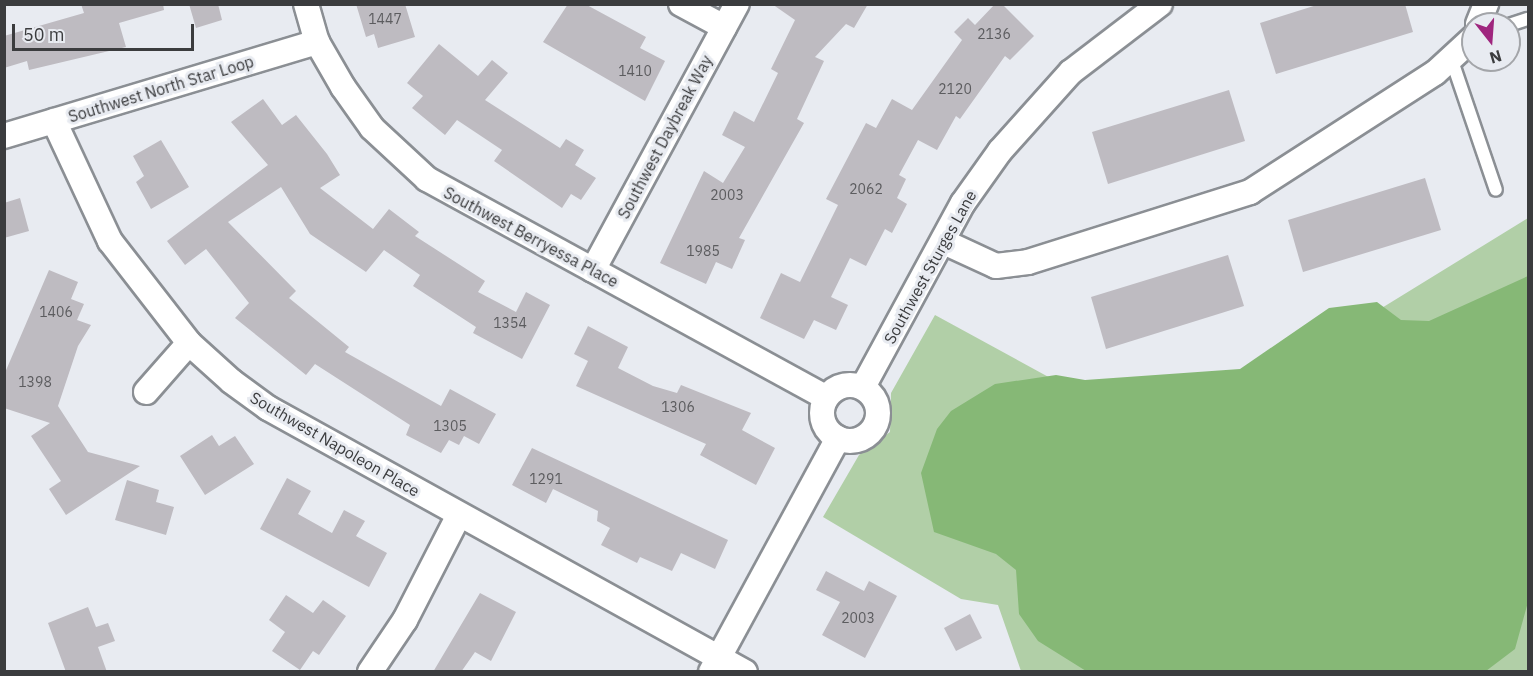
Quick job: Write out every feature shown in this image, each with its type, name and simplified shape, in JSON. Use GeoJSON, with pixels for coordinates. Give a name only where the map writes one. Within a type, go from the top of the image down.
{"type":"FeatureCollection","features":[{"type":"Feature","properties":{"kind":"street","name":"Southwest Berryessa Place"},"geometry":{"type":"LineString","coordinates":[[306,4],[317,42],[372,128],[427,179],[826,398]]}},
{"type":"Feature","properties":{"kind":"street"},"geometry":{"type":"LineString","coordinates":[[681,4],[724,27]]}},
{"type":"Feature","properties":{"kind":"street","name":"Southwest Daybreak Way"},"geometry":{"type":"LineString","coordinates":[[593,270],[737,4]]}},
{"type":"Feature","properties":{"kind":"street","name":"Southwest Sturges Lane"},"geometry":{"type":"LineString","coordinates":[[863,387],[944,242],[963,203],[1038,105],[1108,41],[1160,4]]}},
{"type":"Feature","properties":{"kind":"street","name":"Southwest North Star Loop"},"geometry":{"type":"LineString","coordinates":[[4,136],[317,42]]}},
{"type":"Feature","properties":{"kind":"street"},"geometry":{"type":"LineString","coordinates":[[944,242],[996,266],[1028,262],[1250,192],[1451,58],[1461,46]]}},
{"type":"Feature","properties":{"kind":"street","name":"Southwest Napoleon Place"},"geometry":{"type":"LineString","coordinates":[[54,121],[110,241],[189,343],[268,408],[716,663],[745,672]]}},
{"type":"Feature","properties":{"kind":"street"},"geometry":{"type":"LineString","coordinates":[[146,392],[189,343]]}},
{"type":"Feature","properties":{"kind":"street"},"geometry":{"type":"LineString","coordinates":[[849,384],[863,387],[878,405],[876,424],[859,439],[838,438],[824,423],[826,398],[849,384]]}},
{"type":"Feature","properties":{"kind":"street"},"geometry":{"type":"LineString","coordinates":[[716,663],[838,438]]}},
{"type":"Feature","properties":{"kind":"street"},"geometry":{"type":"LineString","coordinates":[[370,672],[405,620],[459,515]]}},
{"type":"Feature","properties":{"kind":"lane"},"geometry":{"type":"LineString","coordinates":[[1451,58],[1496,190]]}},
{"type":"Feature","properties":{"kind":"green space"},"geometry":{"type":"Polygon","coordinates":[[[1528,218],[1528,671],[1021,671],[998,605],[961,599],[823,517],[859,455],[890,432],[891,393],[935,315],[1217,469],[1260,383],[1528,218]]]}},
{"type":"Feature","properties":{"kind":"green space"},"geometry":{"type":"Polygon","coordinates":[[[1528,276],[1528,602],[1515,649],[1486,671],[1086,671],[1038,641],[1019,614],[1016,570],[996,554],[934,532],[921,473],[937,429],[951,411],[995,384],[1056,375],[1085,380],[1240,369],[1329,308],[1377,302],[1401,320],[1429,321],[1528,276]]]}},
{"type":"Feature","properties":{"kind":"building"},"geometry":{"type":"Polygon","coordinates":[[[81,4],[163,4],[164,10],[119,23],[126,47],[29,70],[27,61],[4,68],[4,36],[84,13],[81,4]]]}},
{"type":"Feature","properties":{"kind":"building"},"geometry":{"type":"Polygon","coordinates":[[[189,4],[218,4],[222,20],[196,28],[189,4]]]}},
{"type":"Feature","properties":{"kind":"building"},"geometry":{"type":"Polygon","coordinates":[[[356,4],[405,4],[415,37],[378,48],[374,34],[366,37],[356,4]]]}},
{"type":"Feature","properties":{"kind":"building"},"geometry":{"type":"Polygon","coordinates":[[[568,4],[585,4],[646,37],[640,48],[665,61],[645,101],[543,42],[568,4]]]}},
{"type":"Feature","properties":{"kind":"building"},"geometry":{"type":"Polygon","coordinates":[[[772,4],[868,4],[854,28],[846,24],[815,57],[824,61],[797,119],[804,123],[739,238],[745,240],[732,269],[716,262],[706,284],[660,263],[704,171],[723,183],[745,147],[722,135],[734,111],[754,122],[778,73],[771,69],[795,20],[772,4]]]}},
{"type":"Feature","properties":{"kind":"building"},"geometry":{"type":"Polygon","coordinates":[[[995,4],[1002,4],[1034,36],[1010,60],[1005,56],[960,119],[956,116],[937,150],[918,140],[899,175],[906,179],[897,198],[907,204],[892,233],[885,229],[866,266],[850,258],[831,297],[848,305],[836,330],[814,320],[804,339],[760,318],[781,273],[800,282],[838,205],[826,199],[866,123],[876,128],[892,99],[912,110],[962,40],[954,32],[968,18],[975,25],[995,4]]]}},
{"type":"Feature","properties":{"kind":"building"},"geometry":{"type":"Polygon","coordinates":[[[1320,4],[1405,4],[1413,32],[1276,74],[1260,23],[1320,4]]]}},
{"type":"Feature","properties":{"kind":"building"},"geometry":{"type":"Polygon","coordinates":[[[439,44],[478,76],[492,60],[508,73],[485,100],[560,148],[566,139],[584,150],[575,165],[596,178],[581,200],[571,194],[562,208],[494,161],[502,150],[457,120],[445,135],[412,108],[423,96],[407,83],[439,44]]]}},
{"type":"Feature","properties":{"kind":"building"},"geometry":{"type":"Polygon","coordinates":[[[1229,90],[1245,141],[1108,184],[1092,132],[1229,90]]]}},
{"type":"Feature","properties":{"kind":"building"},"geometry":{"type":"Polygon","coordinates":[[[263,99],[282,125],[296,115],[327,154],[340,175],[320,188],[373,229],[389,209],[419,232],[415,236],[485,281],[478,292],[516,312],[526,292],[550,305],[522,359],[473,333],[476,327],[413,286],[420,275],[384,250],[366,272],[310,234],[281,187],[228,222],[296,291],[289,298],[349,347],[345,352],[441,406],[450,389],[496,414],[479,444],[464,436],[459,445],[449,440],[441,453],[406,435],[410,425],[315,364],[306,375],[235,318],[249,303],[206,249],[185,265],[167,241],[268,165],[231,122],[263,99]]]}},
{"type":"Feature","properties":{"kind":"building"},"geometry":{"type":"Polygon","coordinates":[[[161,140],[189,187],[151,209],[136,182],[144,176],[133,156],[161,140]]]}},
{"type":"Feature","properties":{"kind":"building"},"geometry":{"type":"Polygon","coordinates":[[[1425,178],[1441,230],[1303,272],[1288,220],[1425,178]]]}},
{"type":"Feature","properties":{"kind":"building"},"geometry":{"type":"Polygon","coordinates":[[[20,198],[29,231],[4,238],[4,203],[20,198]]]}},
{"type":"Feature","properties":{"kind":"building"},"geometry":{"type":"Polygon","coordinates":[[[1228,255],[1244,306],[1106,349],[1091,297],[1228,255]]]}},
{"type":"Feature","properties":{"kind":"building"},"geometry":{"type":"Polygon","coordinates":[[[49,270],[78,282],[71,299],[84,304],[77,320],[91,325],[78,346],[58,406],[88,452],[140,466],[66,515],[49,489],[61,481],[31,436],[50,423],[4,408],[4,375],[49,270]]]}},
{"type":"Feature","properties":{"kind":"building"},"geometry":{"type":"Polygon","coordinates":[[[588,326],[628,347],[618,368],[653,386],[677,393],[681,385],[751,413],[742,430],[775,448],[756,485],[700,455],[706,444],[576,386],[588,361],[574,354],[588,326]]]}},
{"type":"Feature","properties":{"kind":"building"},"geometry":{"type":"Polygon","coordinates":[[[212,435],[219,446],[235,436],[254,464],[205,495],[180,456],[212,435]]]}},
{"type":"Feature","properties":{"kind":"building"},"geometry":{"type":"Polygon","coordinates":[[[532,448],[728,540],[715,569],[681,553],[672,571],[640,557],[637,563],[601,545],[610,528],[597,521],[598,511],[553,489],[546,503],[512,485],[532,448]]]}},
{"type":"Feature","properties":{"kind":"building"},"geometry":{"type":"Polygon","coordinates":[[[287,478],[311,491],[298,514],[332,533],[344,510],[365,521],[356,536],[387,553],[369,587],[260,529],[287,478]]]}},
{"type":"Feature","properties":{"kind":"building"},"geometry":{"type":"Polygon","coordinates":[[[127,480],[159,490],[156,502],[174,507],[166,535],[115,520],[127,480]]]}},
{"type":"Feature","properties":{"kind":"building"},"geometry":{"type":"Polygon","coordinates":[[[826,571],[864,591],[869,581],[897,596],[865,658],[822,635],[840,602],[816,590],[826,571]]]}},
{"type":"Feature","properties":{"kind":"building"},"geometry":{"type":"Polygon","coordinates":[[[480,593],[516,612],[491,661],[475,652],[461,672],[433,672],[480,593]]]}},
{"type":"Feature","properties":{"kind":"building"},"geometry":{"type":"Polygon","coordinates":[[[286,595],[313,613],[323,600],[346,616],[319,655],[313,651],[300,670],[272,651],[285,632],[269,620],[286,595]]]}},
{"type":"Feature","properties":{"kind":"building"},"geometry":{"type":"Polygon","coordinates":[[[88,607],[96,627],[108,623],[115,641],[98,647],[107,672],[66,672],[48,623],[88,607]]]}},
{"type":"Feature","properties":{"kind":"building"},"geometry":{"type":"Polygon","coordinates":[[[970,614],[982,638],[956,651],[944,628],[970,614]]]}}]}
